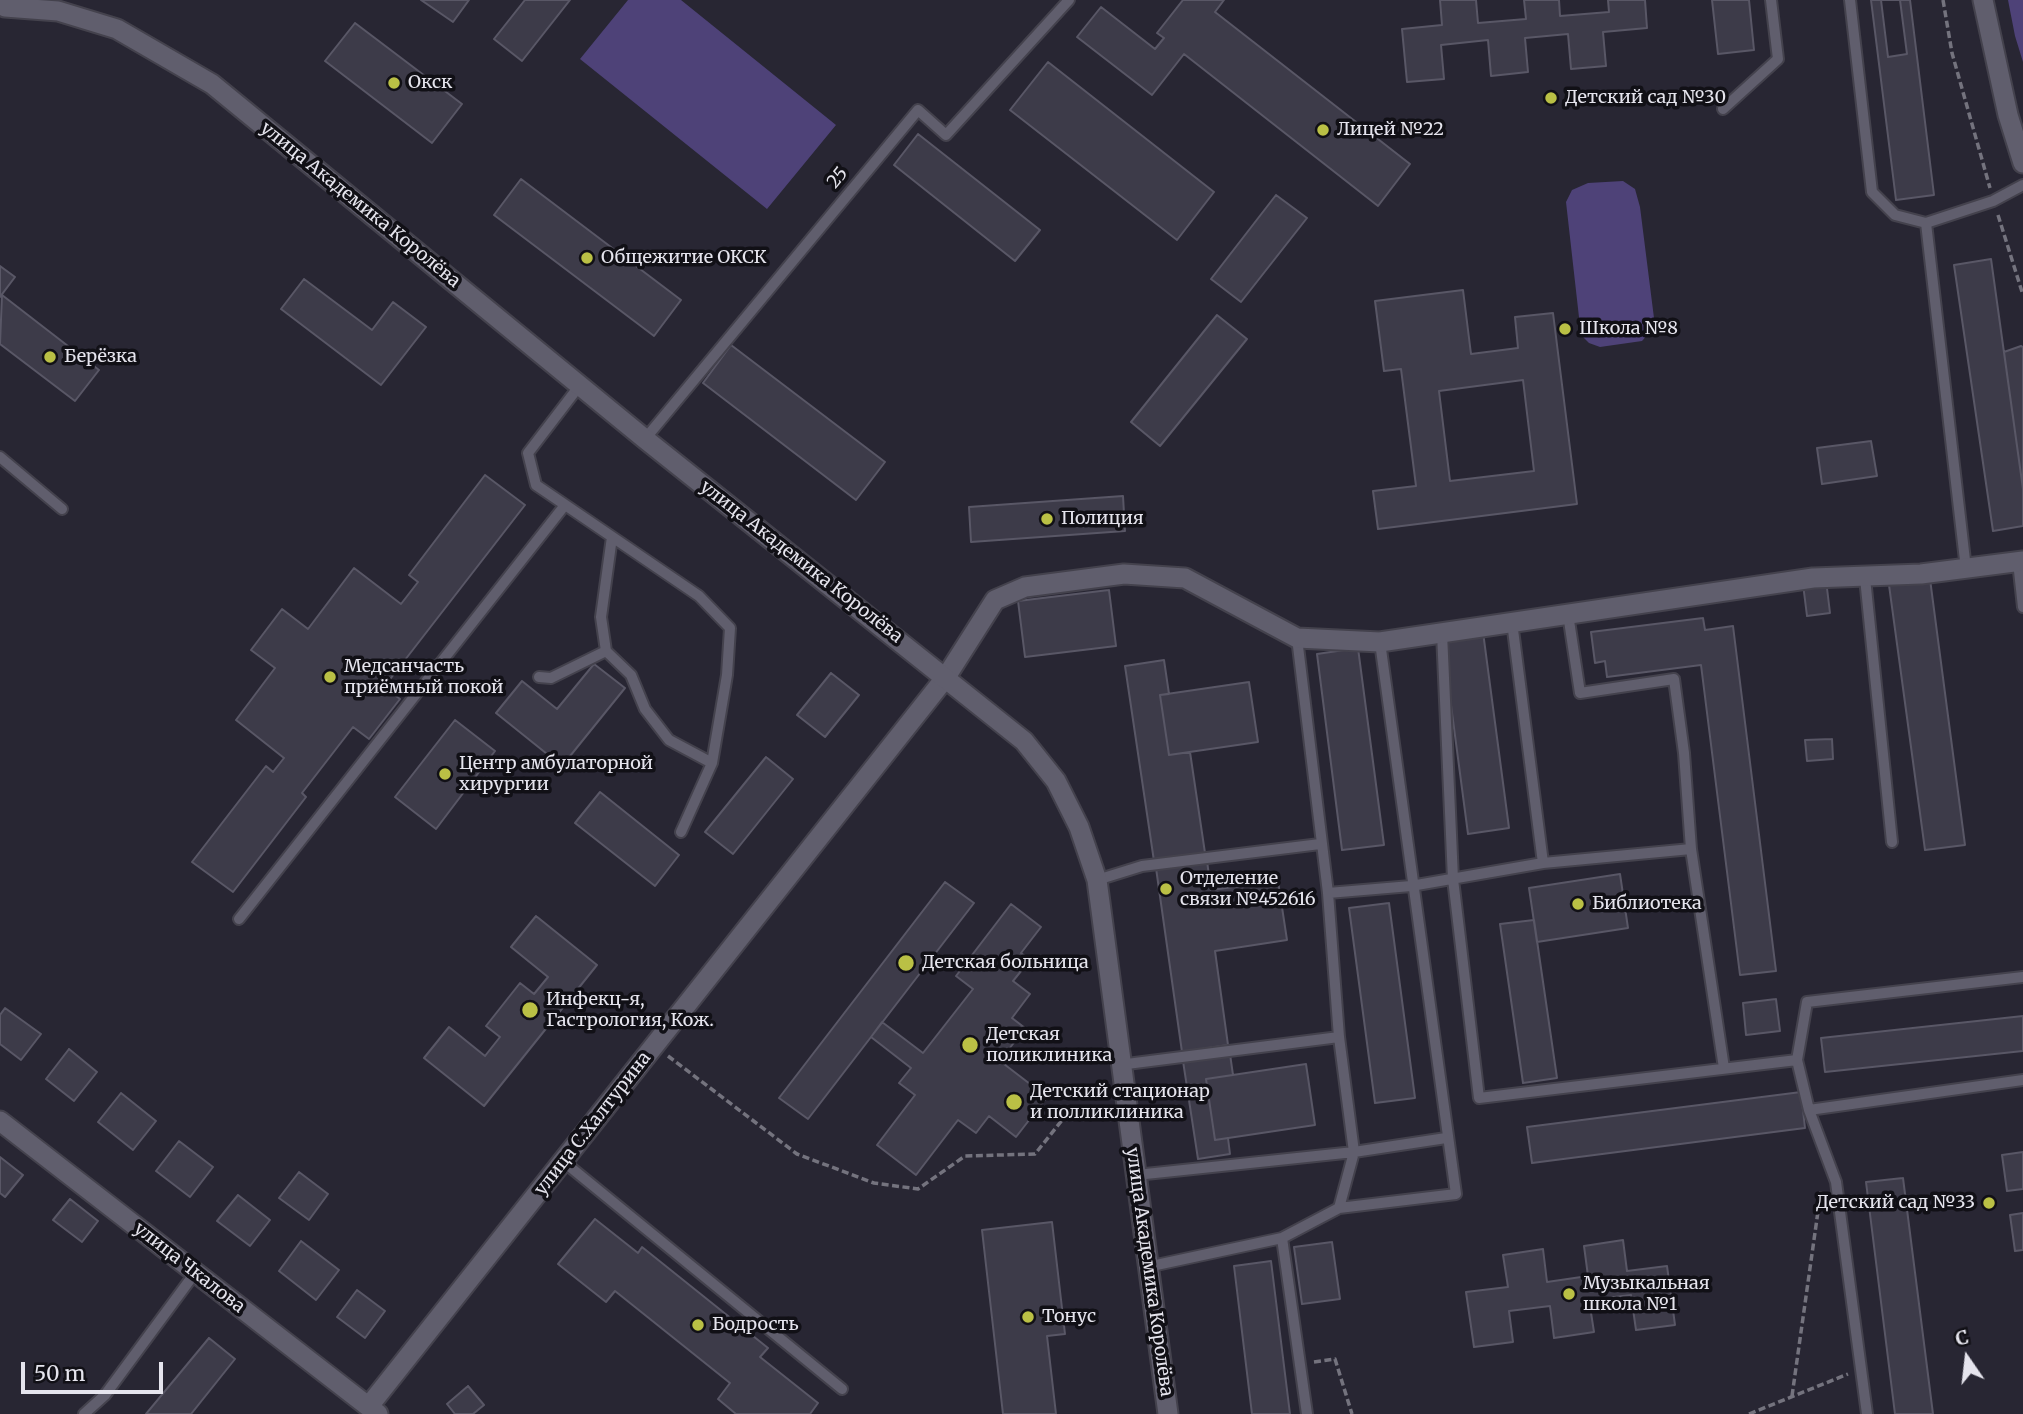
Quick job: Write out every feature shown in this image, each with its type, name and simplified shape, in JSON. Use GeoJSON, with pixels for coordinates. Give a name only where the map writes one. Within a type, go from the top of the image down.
{"type":"FeatureCollection","features":[{"type":"Feature","properties":{"kind":"street"},"geometry":{"type":"LineString","coordinates":[[1983,0],[2008,115],[2023,163]]}},
{"type":"Feature","properties":{"kind":"street","name":"улица Академика Королёва"},"geometry":{"type":"LineString","coordinates":[[3,8],[58,11],[117,29],[212,84],[645,439],[1024,741],[1056,781],[1079,827],[1097,880],[1119,1065],[1168,1414]]}},
{"type":"Feature","properties":{"kind":"street"},"geometry":{"type":"LineString","coordinates":[[1297,638],[1380,642],[1813,578],[1865,578],[2021,561]]}},
{"type":"Feature","properties":{"kind":"street","name":"улица С.Халтурина"},"geometry":{"type":"LineString","coordinates":[[370,1411],[946,677],[995,600],[1025,587],[1124,574],[1185,578],[1297,638]]}},
{"type":"Feature","properties":{"kind":"street","name":"улица Чкалова"},"geometry":{"type":"LineString","coordinates":[[0,1121],[370,1411]]}},
{"type":"Feature","properties":{"kind":"lane","name":"25"},"geometry":{"type":"LineString","coordinates":[[645,439],[918,110],[946,135],[1069,0]]}},
{"type":"Feature","properties":{"kind":"lane"},"geometry":{"type":"LineString","coordinates":[[1723,109],[1778,59],[1771,0]]}},
{"type":"Feature","properties":{"kind":"lane"},"geometry":{"type":"LineString","coordinates":[[1850,0],[1872,192],[1895,215],[1926,223],[1993,201],[2023,185]]}},
{"type":"Feature","properties":{"kind":"lane"},"geometry":{"type":"LineString","coordinates":[[1926,223],[1966,569]]}},
{"type":"Feature","properties":{"kind":"lane"},"geometry":{"type":"LineString","coordinates":[[580,386],[528,453],[536,485],[699,596],[730,628],[727,675],[712,763],[681,832]]}},
{"type":"Feature","properties":{"kind":"lane"},"geometry":{"type":"LineString","coordinates":[[0,457],[62,509]]}},
{"type":"Feature","properties":{"kind":"lane"},"geometry":{"type":"LineString","coordinates":[[239,919],[565,505]]}},
{"type":"Feature","properties":{"kind":"lane"},"geometry":{"type":"LineString","coordinates":[[612,537],[601,617],[606,652],[631,675],[645,709],[669,740],[712,763]]}},
{"type":"Feature","properties":{"kind":"lane"},"geometry":{"type":"LineString","coordinates":[[2021,561],[2023,607]]}},
{"type":"Feature","properties":{"kind":"lane"},"geometry":{"type":"LineString","coordinates":[[1865,578],[1892,842]]}},
{"type":"Feature","properties":{"kind":"lane"},"geometry":{"type":"LineString","coordinates":[[1567,614],[1580,693],[1674,680],[1684,754],[1691,849],[1724,1068]]}},
{"type":"Feature","properties":{"kind":"lane"},"geometry":{"type":"LineString","coordinates":[[1512,622],[1543,863]]}},
{"type":"Feature","properties":{"kind":"lane"},"geometry":{"type":"LineString","coordinates":[[1442,634],[1453,879],[1479,1098],[1797,1060]]}},
{"type":"Feature","properties":{"kind":"lane"},"geometry":{"type":"LineString","coordinates":[[1297,638],[1328,893],[1339,1037],[1354,1152],[1339,1208]]}},
{"type":"Feature","properties":{"kind":"lane"},"geometry":{"type":"LineString","coordinates":[[1147,1267],[1282,1238],[1339,1208],[1456,1194],[1411,886],[1380,642]]}},
{"type":"Feature","properties":{"kind":"lane"},"geometry":{"type":"LineString","coordinates":[[539,677],[551,678],[606,652]]}},
{"type":"Feature","properties":{"kind":"lane"},"geometry":{"type":"LineString","coordinates":[[1097,880],[1142,866],[1320,844]]}},
{"type":"Feature","properties":{"kind":"lane"},"geometry":{"type":"LineString","coordinates":[[1328,893],[1411,886],[1543,863],[1691,849]]}},
{"type":"Feature","properties":{"kind":"lane"},"geometry":{"type":"LineString","coordinates":[[1867,1414],[1836,1182],[1809,1110],[1797,1060],[1807,1002],[2023,977]]}},
{"type":"Feature","properties":{"kind":"lane"},"geometry":{"type":"LineString","coordinates":[[1119,1065],[1339,1037]]}},
{"type":"Feature","properties":{"kind":"lane"},"geometry":{"type":"LineString","coordinates":[[1809,1110],[2023,1080]]}},
{"type":"Feature","properties":{"kind":"lane"},"geometry":{"type":"LineString","coordinates":[[1136,1175],[1354,1152],[1447,1138]]}},
{"type":"Feature","properties":{"kind":"lane"},"geometry":{"type":"LineString","coordinates":[[564,1162],[842,1389]]}},
{"type":"Feature","properties":{"kind":"lane"},"geometry":{"type":"LineString","coordinates":[[1282,1238],[1307,1414]]}},
{"type":"Feature","properties":{"kind":"lane"},"geometry":{"type":"LineString","coordinates":[[84,1414],[105,1395],[195,1273]]}},
{"type":"Feature","properties":{"kind":"path"},"geometry":{"type":"LineString","coordinates":[[1943,0],[1952,53],[1993,201],[2023,295]]}},
{"type":"Feature","properties":{"kind":"path"},"geometry":{"type":"LineString","coordinates":[[668,1056],[797,1154],[874,1183],[918,1189],[964,1156],[1035,1154],[1063,1119],[1099,1115]]}},
{"type":"Feature","properties":{"kind":"path"},"geometry":{"type":"LineString","coordinates":[[1792,1396],[1821,1190],[1836,1182]]}},
{"type":"Feature","properties":{"kind":"path"},"geometry":{"type":"LineString","coordinates":[[1301,1363],[1335,1359],[1352,1414]]}},
{"type":"Feature","properties":{"kind":"path"},"geometry":{"type":"LineString","coordinates":[[1749,1414],[1843,1375],[1861,1372]]}},
{"type":"Feature","properties":{"kind":"shaded area"},"geometry":{"type":"Polygon","coordinates":[[[628,0],[681,0],[836,125],[767,209],[580,59],[628,0]]]}},
{"type":"Feature","properties":{"kind":"shaded area"},"geometry":{"type":"Polygon","coordinates":[[[2008,0],[2023,0],[2023,62],[2015,36],[2008,0]]]}},
{"type":"Feature","properties":{"kind":"shaded area"},"geometry":{"type":"Polygon","coordinates":[[[1623,181],[1635,189],[1640,207],[1655,326],[1642,341],[1600,347],[1589,343],[1581,335],[1566,202],[1572,190],[1588,183],[1623,181]]]}},
{"type":"Feature","properties":{"kind":"building"},"geometry":{"type":"Polygon","coordinates":[[[421,0],[469,0],[453,22],[421,0]]]}},
{"type":"Feature","properties":{"kind":"building"},"geometry":{"type":"Polygon","coordinates":[[[525,0],[570,0],[522,61],[494,39],[525,0]]]}},
{"type":"Feature","properties":{"kind":"building","name":"Лицей №22"},"geometry":{"type":"Polygon","coordinates":[[[1183,0],[1224,0],[1215,12],[1410,164],[1378,206],[1184,54],[1152,95],[1077,37],[1101,7],[1155,49],[1164,38],[1157,33],[1183,0]]]}},
{"type":"Feature","properties":{"kind":"building"},"geometry":{"type":"Polygon","coordinates":[[[1440,0],[1476,0],[1478,23],[1526,19],[1524,0],[1559,0],[1560,16],[1609,12],[1608,0],[1645,0],[1647,28],[1603,32],[1606,66],[1571,69],[1568,34],[1525,38],[1528,72],[1491,76],[1488,40],[1441,45],[1444,79],[1407,82],[1402,29],[1442,25],[1440,0]]]}},
{"type":"Feature","properties":{"kind":"building"},"geometry":{"type":"Polygon","coordinates":[[[1712,0],[1749,0],[1754,50],[1718,54],[1712,0]]]}},
{"type":"Feature","properties":{"kind":"building"},"geometry":{"type":"Polygon","coordinates":[[[1871,0],[1910,0],[1934,195],[1896,200],[1871,0]]]}},
{"type":"Feature","properties":{"kind":"building"},"geometry":{"type":"Polygon","coordinates":[[[1881,0],[1900,0],[1907,54],[1888,57],[1881,0]]]}},
{"type":"Feature","properties":{"kind":"building","name":"Окск"},"geometry":{"type":"Polygon","coordinates":[[[355,23],[462,104],[432,143],[325,61],[355,23]]]}},
{"type":"Feature","properties":{"kind":"building"},"geometry":{"type":"Polygon","coordinates":[[[1048,62],[1214,192],[1177,240],[1010,110],[1048,62]]]}},
{"type":"Feature","properties":{"kind":"building"},"geometry":{"type":"Polygon","coordinates":[[[918,134],[1040,230],[1015,261],[894,165],[918,134]]]}},
{"type":"Feature","properties":{"kind":"building","name":"Общежитие ОКСК"},"geometry":{"type":"Polygon","coordinates":[[[521,179],[681,300],[654,336],[494,215],[521,179]]]}},
{"type":"Feature","properties":{"kind":"building"},"geometry":{"type":"Polygon","coordinates":[[[1276,195],[1307,218],[1241,302],[1211,279],[1276,195]]]}},
{"type":"Feature","properties":{"kind":"building"},"geometry":{"type":"Polygon","coordinates":[[[1991,259],[2023,489],[2023,526],[1993,531],[1954,265],[1991,259]]]}},
{"type":"Feature","properties":{"kind":"building"},"geometry":{"type":"Polygon","coordinates":[[[0,266],[15,277],[0,297],[0,266]]]}},
{"type":"Feature","properties":{"kind":"building"},"geometry":{"type":"Polygon","coordinates":[[[304,279],[372,330],[393,302],[426,327],[381,385],[281,309],[304,279]]]}},
{"type":"Feature","properties":{"kind":"building"},"geometry":{"type":"Polygon","coordinates":[[[1463,290],[1471,354],[1518,348],[1515,317],[1553,313],[1577,504],[1378,529],[1373,491],[1416,486],[1401,369],[1384,371],[1375,301],[1463,290]],[[1523,380],[1439,391],[1450,481],[1534,471],[1523,380]]]}},
{"type":"Feature","properties":{"kind":"building","name":"Берёзка"},"geometry":{"type":"Polygon","coordinates":[[[2,295],[99,370],[75,401],[0,344],[2,295]]]}},
{"type":"Feature","properties":{"kind":"building"},"geometry":{"type":"Polygon","coordinates":[[[1217,315],[1247,339],[1160,446],[1131,422],[1217,315]]]}},
{"type":"Feature","properties":{"kind":"building"},"geometry":{"type":"Polygon","coordinates":[[[731,345],[885,462],[856,500],[703,383],[731,345]]]}},
{"type":"Feature","properties":{"kind":"building"},"geometry":{"type":"Polygon","coordinates":[[[2023,347],[2023,489],[2004,352],[2023,347]]]}},
{"type":"Feature","properties":{"kind":"building"},"geometry":{"type":"Polygon","coordinates":[[[1871,441],[1877,476],[1822,484],[1817,448],[1871,441]]]}},
{"type":"Feature","properties":{"kind":"building","name":"Медсанчасть приёмный покой"},"geometry":{"type":"Polygon","coordinates":[[[485,475],[525,505],[384,687],[400,699],[369,739],[353,727],[302,793],[306,797],[233,892],[192,862],[266,766],[273,772],[284,758],[236,720],[275,668],[251,650],[282,609],[308,629],[354,568],[401,604],[418,582],[409,575],[485,475]]]}},
{"type":"Feature","properties":{"kind":"building","name":"Полиция"},"geometry":{"type":"Polygon","coordinates":[[[1123,496],[1125,531],[971,542],[969,507],[1123,496]]]}},
{"type":"Feature","properties":{"kind":"building"},"geometry":{"type":"Polygon","coordinates":[[[1930,579],[1965,845],[1925,850],[1889,585],[1930,579]]]}},
{"type":"Feature","properties":{"kind":"building"},"geometry":{"type":"Polygon","coordinates":[[[1826,580],[1830,613],[1807,616],[1803,584],[1826,580]]]}},
{"type":"Feature","properties":{"kind":"building"},"geometry":{"type":"Polygon","coordinates":[[[1109,590],[1116,646],[1025,657],[1018,601],[1109,590]]]}},
{"type":"Feature","properties":{"kind":"building"},"geometry":{"type":"Polygon","coordinates":[[[1703,618],[1705,630],[1733,626],[1776,971],[1740,975],[1701,665],[1607,677],[1605,661],[1595,663],[1591,632],[1703,618]]]}},
{"type":"Feature","properties":{"kind":"building"},"geometry":{"type":"Polygon","coordinates":[[[1483,632],[1509,828],[1468,834],[1442,637],[1483,632]]]}},
{"type":"Feature","properties":{"kind":"building"},"geometry":{"type":"Polygon","coordinates":[[[1358,648],[1384,845],[1342,850],[1317,654],[1358,648]]]}},
{"type":"Feature","properties":{"kind":"building"},"geometry":{"type":"Polygon","coordinates":[[[1164,660],[1169,694],[1160,695],[1169,755],[1190,752],[1205,853],[1154,861],[1125,666],[1164,660]]]}},
{"type":"Feature","properties":{"kind":"building"},"geometry":{"type":"Polygon","coordinates":[[[594,664],[625,688],[562,766],[496,713],[522,681],[557,709],[594,664]]]}},
{"type":"Feature","properties":{"kind":"building"},"geometry":{"type":"Polygon","coordinates":[[[831,673],[859,695],[825,737],[797,715],[831,673]]]}},
{"type":"Feature","properties":{"kind":"building"},"geometry":{"type":"Polygon","coordinates":[[[1249,682],[1258,742],[1169,755],[1160,695],[1249,682]]]}},
{"type":"Feature","properties":{"kind":"building","name":"Центр амбулаторной хирургии"},"geometry":{"type":"Polygon","coordinates":[[[455,720],[495,751],[436,829],[395,797],[455,720]]]}},
{"type":"Feature","properties":{"kind":"building"},"geometry":{"type":"Polygon","coordinates":[[[1832,739],[1833,759],[1807,761],[1805,740],[1832,739]]]}},
{"type":"Feature","properties":{"kind":"building"},"geometry":{"type":"Polygon","coordinates":[[[766,757],[793,779],[733,854],[705,832],[766,757]]]}},
{"type":"Feature","properties":{"kind":"building"},"geometry":{"type":"Polygon","coordinates":[[[600,792],[679,855],[655,886],[575,823],[600,792]]]}},
{"type":"Feature","properties":{"kind":"building"},"geometry":{"type":"Polygon","coordinates":[[[1207,861],[1211,890],[1278,881],[1287,940],[1215,951],[1228,1045],[1182,1052],[1156,868],[1207,861]]]}},
{"type":"Feature","properties":{"kind":"building","name":"Библиотека"},"geometry":{"type":"Polygon","coordinates":[[[1620,874],[1628,928],[1537,942],[1529,888],[1620,874]]]}},
{"type":"Feature","properties":{"kind":"building","name":"Детская больница"},"geometry":{"type":"Polygon","coordinates":[[[945,882],[974,903],[808,1119],[779,1098],[945,882]]]}},
{"type":"Feature","properties":{"kind":"building"},"geometry":{"type":"Polygon","coordinates":[[[1389,903],[1415,1098],[1375,1103],[1349,908],[1389,903]]]}},
{"type":"Feature","properties":{"kind":"building","name":"Детская поликлиника"},"geometry":{"type":"Polygon","coordinates":[[[1011,904],[1041,927],[1021,953],[1030,960],[1013,981],[1030,994],[1012,1018],[1025,1028],[1000,1061],[1047,1097],[1016,1137],[989,1116],[976,1133],[958,1120],[916,1175],[877,1145],[915,1095],[899,1083],[911,1068],[871,1037],[882,1022],[923,1053],[973,989],[956,976],[1011,904]]]}},
{"type":"Feature","properties":{"kind":"building","name":"Инфекц-я, Гастрология, Кож."},"geometry":{"type":"Polygon","coordinates":[[[536,916],[597,965],[484,1106],[424,1058],[449,1027],[485,1056],[500,1037],[486,1026],[520,983],[534,994],[548,977],[511,947],[536,916]]]}},
{"type":"Feature","properties":{"kind":"building"},"geometry":{"type":"Polygon","coordinates":[[[1534,920],[1557,1078],[1523,1083],[1500,924],[1534,920]]]}},
{"type":"Feature","properties":{"kind":"building"},"geometry":{"type":"Polygon","coordinates":[[[1776,999],[1780,1031],[1746,1035],[1743,1003],[1776,999]]]}},
{"type":"Feature","properties":{"kind":"building"},"geometry":{"type":"Polygon","coordinates":[[[5,1008],[41,1034],[21,1060],[0,1044],[0,1015],[5,1008]]]}},
{"type":"Feature","properties":{"kind":"building"},"geometry":{"type":"Polygon","coordinates":[[[2023,1016],[2023,1051],[1825,1072],[1821,1038],[2023,1016]]]}},
{"type":"Feature","properties":{"kind":"building"},"geometry":{"type":"Polygon","coordinates":[[[69,1049],[97,1072],[74,1101],[46,1079],[69,1049]]]}},
{"type":"Feature","properties":{"kind":"building"},"geometry":{"type":"Polygon","coordinates":[[[1230,1054],[1233,1075],[1206,1079],[1215,1140],[1228,1138],[1230,1154],[1198,1159],[1183,1061],[1230,1054]]]}},
{"type":"Feature","properties":{"kind":"building"},"geometry":{"type":"Polygon","coordinates":[[[1306,1064],[1315,1125],[1215,1140],[1206,1079],[1306,1064]]]}},
{"type":"Feature","properties":{"kind":"building"},"geometry":{"type":"Polygon","coordinates":[[[1801,1092],[1805,1128],[1532,1163],[1527,1127],[1801,1092]]]}},
{"type":"Feature","properties":{"kind":"building"},"geometry":{"type":"Polygon","coordinates":[[[121,1093],[156,1121],[133,1150],[98,1122],[121,1093]]]}},
{"type":"Feature","properties":{"kind":"building"},"geometry":{"type":"Polygon","coordinates":[[[179,1141],[213,1167],[190,1197],[156,1171],[179,1141]]]}},
{"type":"Feature","properties":{"kind":"building"},"geometry":{"type":"Polygon","coordinates":[[[2023,1152],[2023,1189],[2007,1191],[2002,1155],[2023,1152]]]}},
{"type":"Feature","properties":{"kind":"building"},"geometry":{"type":"Polygon","coordinates":[[[0,1157],[23,1175],[5,1197],[0,1193],[0,1157]]]}},
{"type":"Feature","properties":{"kind":"building"},"geometry":{"type":"Polygon","coordinates":[[[299,1172],[328,1194],[309,1220],[279,1198],[299,1172]]]}},
{"type":"Feature","properties":{"kind":"building"},"geometry":{"type":"Polygon","coordinates":[[[1903,1178],[1933,1414],[1895,1414],[1866,1182],[1903,1178]]]}},
{"type":"Feature","properties":{"kind":"building"},"geometry":{"type":"Polygon","coordinates":[[[238,1195],[270,1220],[250,1246],[217,1221],[238,1195]]]}},
{"type":"Feature","properties":{"kind":"building"},"geometry":{"type":"Polygon","coordinates":[[[70,1199],[98,1221],[82,1242],[53,1220],[70,1199]]]}},
{"type":"Feature","properties":{"kind":"building"},"geometry":{"type":"Polygon","coordinates":[[[2023,1213],[2023,1250],[2015,1251],[2010,1215],[2023,1213]]]}},
{"type":"Feature","properties":{"kind":"building","name":"Бодрость"},"geometry":{"type":"Polygon","coordinates":[[[595,1219],[638,1253],[642,1247],[768,1348],[760,1357],[818,1403],[810,1414],[736,1414],[718,1399],[730,1383],[615,1291],[606,1302],[558,1264],[595,1219]]]}},
{"type":"Feature","properties":{"kind":"building","name":"Тонус"},"geometry":{"type":"Polygon","coordinates":[[[1052,1222],[1065,1334],[1047,1336],[1056,1414],[1003,1414],[982,1230],[1052,1222]]]}},
{"type":"Feature","properties":{"kind":"building","name":"Музыкальная школа №1"},"geometry":{"type":"Polygon","coordinates":[[[1623,1240],[1627,1271],[1667,1266],[1675,1325],[1636,1330],[1631,1295],[1589,1300],[1594,1332],[1554,1338],[1550,1306],[1509,1311],[1513,1342],[1474,1347],[1466,1292],[1508,1287],[1503,1255],[1543,1249],[1547,1282],[1588,1276],[1584,1246],[1623,1240]]]}},
{"type":"Feature","properties":{"kind":"building"},"geometry":{"type":"Polygon","coordinates":[[[301,1241],[339,1270],[316,1300],[279,1271],[301,1241]]]}},
{"type":"Feature","properties":{"kind":"building"},"geometry":{"type":"Polygon","coordinates":[[[1332,1242],[1340,1299],[1302,1304],[1294,1247],[1332,1242]]]}},
{"type":"Feature","properties":{"kind":"building"},"geometry":{"type":"Polygon","coordinates":[[[1271,1261],[1290,1414],[1252,1414],[1234,1266],[1271,1261]]]}},
{"type":"Feature","properties":{"kind":"building"},"geometry":{"type":"Polygon","coordinates":[[[357,1290],[385,1311],[365,1338],[337,1317],[357,1290]]]}},
{"type":"Feature","properties":{"kind":"building"},"geometry":{"type":"Polygon","coordinates":[[[209,1338],[235,1359],[191,1414],[146,1414],[209,1338]]]}},
{"type":"Feature","properties":{"kind":"building"},"geometry":{"type":"Polygon","coordinates":[[[468,1386],[484,1405],[473,1414],[455,1414],[447,1404],[468,1386]]]}},
{"type":"Feature","properties":{"kind":"place","name":"Окск"},"geometry":{"type":"Point","coordinates":[394,83]}},
{"type":"Feature","properties":{"kind":"place","name":"Детский сад №30"},"geometry":{"type":"Point","coordinates":[1551,98]}},
{"type":"Feature","properties":{"kind":"place","name":"Лицей №22"},"geometry":{"type":"Point","coordinates":[1323,130]}},
{"type":"Feature","properties":{"kind":"place","name":"Общежитие ОКСК"},"geometry":{"type":"Point","coordinates":[587,258]}},
{"type":"Feature","properties":{"kind":"place","name":"Школа №8"},"geometry":{"type":"Point","coordinates":[1565,329]}},
{"type":"Feature","properties":{"kind":"place","name":"Берёзка"},"geometry":{"type":"Point","coordinates":[50,357]}},
{"type":"Feature","properties":{"kind":"place","name":"Полиция"},"geometry":{"type":"Point","coordinates":[1047,519]}},
{"type":"Feature","properties":{"kind":"place","name":"Медсанчасть приёмный покой"},"geometry":{"type":"Point","coordinates":[330,677]}},
{"type":"Feature","properties":{"kind":"place","name":"Центр амбулаторной хирургии"},"geometry":{"type":"Point","coordinates":[445,774]}},
{"type":"Feature","properties":{"kind":"place","name":"Отделение связи №452616"},"geometry":{"type":"Point","coordinates":[1166,889]}},
{"type":"Feature","properties":{"kind":"place","name":"Библиотека"},"geometry":{"type":"Point","coordinates":[1578,904]}},
{"type":"Feature","properties":{"kind":"place","name":"Детская больница"},"geometry":{"type":"Point","coordinates":[906,963]}},
{"type":"Feature","properties":{"kind":"place","name":"Инфекц-я, Гастрология, Кож."},"geometry":{"type":"Point","coordinates":[530,1010]}},
{"type":"Feature","properties":{"kind":"place","name":"Детская поликлиника"},"geometry":{"type":"Point","coordinates":[970,1045]}},
{"type":"Feature","properties":{"kind":"place","name":"Детский стационар и полликлиника"},"geometry":{"type":"Point","coordinates":[1014,1102]}},
{"type":"Feature","properties":{"kind":"place","name":"Детский сад №33"},"geometry":{"type":"Point","coordinates":[1989,1203]}},
{"type":"Feature","properties":{"kind":"place","name":"Музыкальная школа №1"},"geometry":{"type":"Point","coordinates":[1569,1294]}},
{"type":"Feature","properties":{"kind":"place","name":"Тонус"},"geometry":{"type":"Point","coordinates":[1028,1317]}},
{"type":"Feature","properties":{"kind":"place","name":"Бодрость"},"geometry":{"type":"Point","coordinates":[698,1325]}}]}
